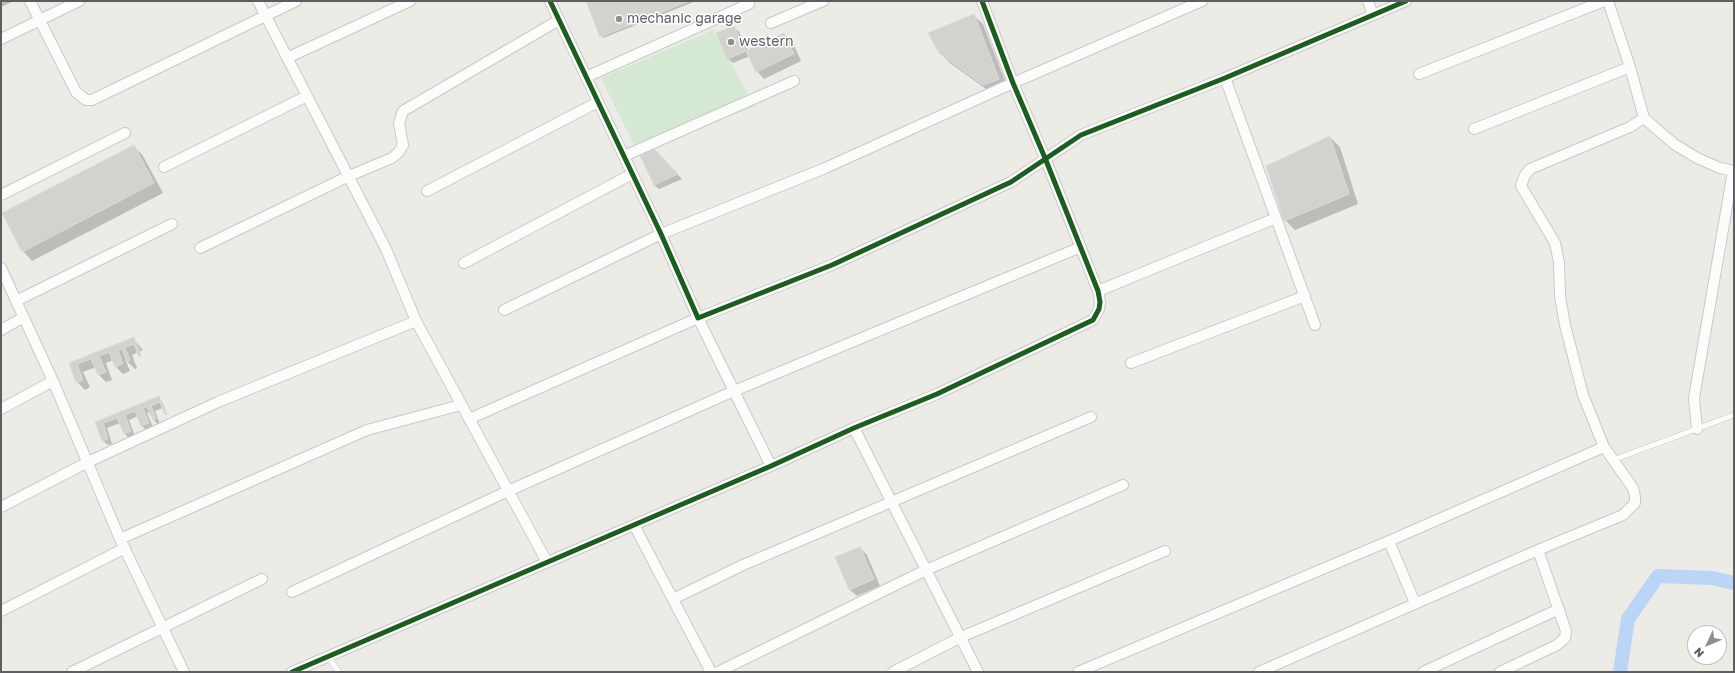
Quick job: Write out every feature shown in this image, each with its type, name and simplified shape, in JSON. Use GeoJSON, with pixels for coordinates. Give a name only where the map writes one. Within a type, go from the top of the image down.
{"type":"FeatureCollection","features":[{"type":"Feature","properties":{"kind":"street"},"geometry":{"type":"LineString","coordinates":[[30,1],[76,92],[86,100],[92,100],[264,15],[296,1]]}},
{"type":"Feature","properties":{"kind":"street"},"geometry":{"type":"LineString","coordinates":[[1,39],[39,19],[79,1]]}},
{"type":"Feature","properties":{"kind":"street"},"geometry":{"type":"LineString","coordinates":[[258,1],[386,249],[416,321],[547,562]]}},
{"type":"Feature","properties":{"kind":"street"},"geometry":{"type":"LineString","coordinates":[[287,58],[410,1]]}},
{"type":"Feature","properties":{"kind":"street"},"geometry":{"type":"LineString","coordinates":[[550,1],[661,234],[698,318],[771,466]]}},
{"type":"Feature","properties":{"kind":"street"},"geometry":{"type":"LineString","coordinates":[[771,23],[823,1]]}},
{"type":"Feature","properties":{"kind":"street"},"geometry":{"type":"LineString","coordinates":[[292,672],[771,466],[854,428],[937,394],[1093,320],[1097,314],[1100,302],[1098,290],[1046,158],[1013,83],[982,1]]}},
{"type":"Feature","properties":{"kind":"street"},"geometry":{"type":"LineString","coordinates":[[504,310],[661,234],[823,169],[1013,83],[1202,1]]}},
{"type":"Feature","properties":{"kind":"street"},"geometry":{"type":"LineString","coordinates":[[1368,1],[1373,15]]}},
{"type":"Feature","properties":{"kind":"street"},"geometry":{"type":"LineString","coordinates":[[469,419],[698,318],[832,265],[1011,182],[1081,135],[1225,78],[1406,1]]}},
{"type":"Feature","properties":{"kind":"street"},"geometry":{"type":"LineString","coordinates":[[1419,74],[1604,1]]}},
{"type":"Feature","properties":{"kind":"street"},"geometry":{"type":"LineString","coordinates":[[1608,1],[1630,67],[1644,118],[1674,144],[1697,158],[1720,168],[1734,171],[1694,398],[1698,429]]}},
{"type":"Feature","properties":{"kind":"street"},"geometry":{"type":"LineString","coordinates":[[586,77],[749,4]]}},
{"type":"Feature","properties":{"kind":"street"},"geometry":{"type":"LineString","coordinates":[[200,248],[398,153],[402,149],[404,142],[399,123],[400,116],[408,107],[559,20]]}},
{"type":"Feature","properties":{"kind":"street"},"geometry":{"type":"LineString","coordinates":[[1474,129],[1630,67]]}},
{"type":"Feature","properties":{"kind":"street"},"geometry":{"type":"LineString","coordinates":[[1225,78],[1315,325]]}},
{"type":"Feature","properties":{"kind":"street"},"geometry":{"type":"LineString","coordinates":[[624,156],[794,81]]}},
{"type":"Feature","properties":{"kind":"street"},"geometry":{"type":"LineString","coordinates":[[164,167],[307,96]]}},
{"type":"Feature","properties":{"kind":"street"},"geometry":{"type":"LineString","coordinates":[[427,191],[598,102]]}},
{"type":"Feature","properties":{"kind":"street"},"geometry":{"type":"LineString","coordinates":[[1259,672],[1415,603],[1623,515],[1635,504],[1633,488],[1604,447],[1583,395],[1572,354],[1560,296],[1559,262],[1555,243],[1521,186],[1522,179],[1530,169],[1630,127],[1644,118]]}},
{"type":"Feature","properties":{"kind":"street"},"geometry":{"type":"LineString","coordinates":[[1,195],[125,133]]}},
{"type":"Feature","properties":{"kind":"street"},"geometry":{"type":"LineString","coordinates":[[464,263],[632,174]]}},
{"type":"Feature","properties":{"kind":"street"},"geometry":{"type":"LineString","coordinates":[[1098,290],[1276,218]]}},
{"type":"Feature","properties":{"kind":"street"},"geometry":{"type":"LineString","coordinates":[[16,301],[172,224]]}},
{"type":"Feature","properties":{"kind":"street"},"geometry":{"type":"LineString","coordinates":[[292,592],[508,491],[734,391],[1081,247]]}},
{"type":"Feature","properties":{"kind":"street"},"geometry":{"type":"LineString","coordinates":[[1,268],[53,381],[122,544],[184,672]]}},
{"type":"Feature","properties":{"kind":"street"},"geometry":{"type":"LineString","coordinates":[[1131,363],[1305,296]]}},
{"type":"Feature","properties":{"kind":"street"},"geometry":{"type":"LineString","coordinates":[[1,330],[24,317]]}},
{"type":"Feature","properties":{"kind":"street"},"geometry":{"type":"LineString","coordinates":[[1,507],[88,462],[218,402],[416,321]]}},
{"type":"Feature","properties":{"kind":"street"},"geometry":{"type":"LineString","coordinates":[[1,409],[53,381]]}},
{"type":"Feature","properties":{"kind":"street"},"geometry":{"type":"LineString","coordinates":[[1,611],[122,544],[367,430],[461,405]]}},
{"type":"Feature","properties":{"kind":"street"},"geometry":{"type":"LineString","coordinates":[[673,599],[743,565],[1091,417]]}},
{"type":"Feature","properties":{"kind":"street"},"geometry":{"type":"LineString","coordinates":[[854,428],[978,672]]}},
{"type":"Feature","properties":{"kind":"street"},"geometry":{"type":"LineString","coordinates":[[1078,672],[1389,541],[1604,447]]}},
{"type":"Feature","properties":{"kind":"street"},"geometry":{"type":"LineString","coordinates":[[718,672],[926,570],[1123,485]]}},
{"type":"Feature","properties":{"kind":"street"},"geometry":{"type":"LineString","coordinates":[[634,525],[711,672]]}},
{"type":"Feature","properties":{"kind":"street"},"geometry":{"type":"LineString","coordinates":[[1389,541],[1415,603]]}},
{"type":"Feature","properties":{"kind":"street"},"geometry":{"type":"LineString","coordinates":[[1500,672],[1562,642],[1565,638],[1566,631],[1538,550]]}},
{"type":"Feature","properties":{"kind":"street"},"geometry":{"type":"LineString","coordinates":[[893,672],[961,637],[1165,551]]}},
{"type":"Feature","properties":{"kind":"street"},"geometry":{"type":"LineString","coordinates":[[72,672],[262,579]]}},
{"type":"Feature","properties":{"kind":"street"},"geometry":{"type":"LineString","coordinates":[[1423,672],[1559,609]]}},
{"type":"Feature","properties":{"kind":"lane"},"geometry":{"type":"LineString","coordinates":[[1613,460],[1734,415]]}},
{"type":"Feature","properties":{"kind":"lane"},"geometry":{"type":"LineString","coordinates":[[328,656],[339,672]]}},
{"type":"Feature","properties":{"kind":"green space"},"geometry":{"type":"Polygon","coordinates":[[[713,30],[755,107],[634,145],[601,78],[713,30]]]}},
{"type":"Feature","properties":{"kind":"building","name":"mechanic garage"},"geometry":{"type":"Polygon","coordinates":[[[586,1],[689,1],[600,37],[586,1]]]}},
{"type":"Feature","properties":{"kind":"building"},"geometry":{"type":"Polygon","coordinates":[[[974,14],[999,79],[983,85],[939,53],[928,33],[974,14]]]}},
{"type":"Feature","properties":{"kind":"building","name":"western"},"geometry":{"type":"Polygon","coordinates":[[[734,26],[746,51],[727,59],[716,33],[734,26]]]}},
{"type":"Feature","properties":{"kind":"building"},"geometry":{"type":"Polygon","coordinates":[[[784,33],[794,54],[756,72],[746,51],[784,33]]]}},
{"type":"Feature","properties":{"kind":"building"},"geometry":{"type":"Polygon","coordinates":[[[1330,136],[1349,194],[1284,221],[1266,166],[1330,136]]]}},
{"type":"Feature","properties":{"kind":"building"},"geometry":{"type":"Polygon","coordinates":[[[134,145],[154,183],[22,252],[2,213],[134,145]]]}},
{"type":"Feature","properties":{"kind":"building"},"geometry":{"type":"Polygon","coordinates":[[[654,149],[678,174],[654,185],[640,155],[654,149]]]}},
{"type":"Feature","properties":{"kind":"building"},"geometry":{"type":"Polygon","coordinates":[[[134,337],[141,356],[139,357],[134,344],[125,347],[130,360],[127,362],[122,349],[118,350],[123,364],[115,367],[109,352],[99,356],[106,372],[98,375],[91,359],[77,364],[83,380],[76,383],[69,363],[134,337]]]}},
{"type":"Feature","properties":{"kind":"building"},"geometry":{"type":"Polygon","coordinates":[[[159,396],[167,414],[165,415],[160,402],[151,406],[156,419],[153,420],[147,407],[143,408],[149,423],[141,426],[135,411],[125,415],[131,431],[124,434],[117,418],[103,423],[108,439],[102,441],[95,422],[159,396]]]}},
{"type":"Feature","properties":{"kind":"building"},"geometry":{"type":"Polygon","coordinates":[[[860,547],[874,579],[849,590],[835,557],[860,547]]]}},
{"type":"Feature","properties":{"kind":"waterway"},"geometry":{"type":"LineString","coordinates":[[1620,672],[1628,619],[1658,576],[1712,578],[1734,583]]}},
{"type":"Feature","properties":{"kind":"cycle path"},"geometry":{"type":"LineString","coordinates":[[550,1],[661,234],[698,318],[832,265],[1011,182],[1081,135],[1225,78],[1406,1]]}},
{"type":"Feature","properties":{"kind":"cycle path"},"geometry":{"type":"LineString","coordinates":[[292,672],[771,466],[854,428],[937,394],[1093,320],[1099,309],[1100,302],[1098,291],[1045,158],[1013,83],[982,1]]}},
{"type":"Feature","properties":{"kind":"place","name":"mechanic garage"},"geometry":{"type":"Point","coordinates":[619,19]}},
{"type":"Feature","properties":{"kind":"place","name":"western"},"geometry":{"type":"Point","coordinates":[731,42]}}]}
